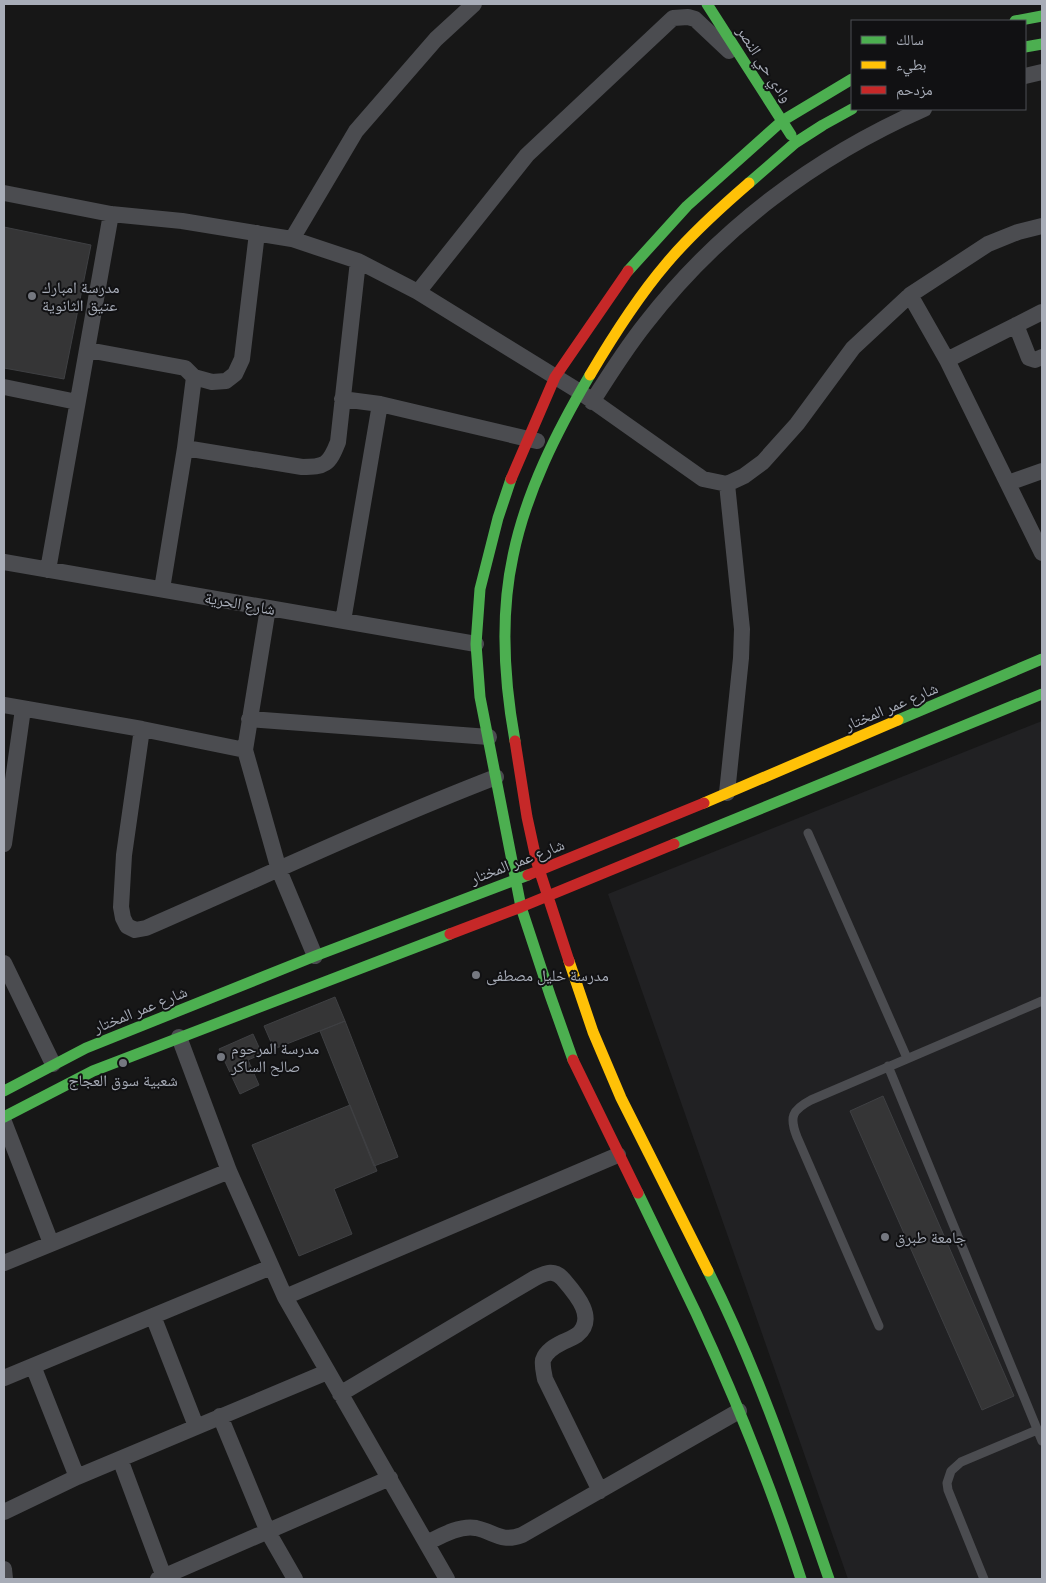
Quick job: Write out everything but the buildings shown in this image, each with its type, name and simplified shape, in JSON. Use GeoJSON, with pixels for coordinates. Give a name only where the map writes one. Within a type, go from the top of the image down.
{"type":"FeatureCollection","features":[{"type":"Feature","properties":{"kind":"street"},"geometry":{"type":"LineString","coordinates":[[292,239],[356,131],[436,39],[474,4]]}},
{"type":"Feature","properties":{"kind":"street","name":"وادي حي النصر"},"geometry":{"type":"LineString","coordinates":[[707,4],[796,142]]}},
{"type":"Feature","properties":{"kind":"street"},"geometry":{"type":"LineString","coordinates":[[418,292],[527,155],[673,18],[688,16],[695,19],[749,70]]}},
{"type":"Feature","properties":{"kind":"street"},"geometry":{"type":"LineString","coordinates":[[1020,20],[1042,16]]}},
{"type":"Feature","properties":{"kind":"street"},"geometry":{"type":"LineString","coordinates":[[1026,47],[1042,44]]}},
{"type":"Feature","properties":{"kind":"street"},"geometry":{"type":"LineString","coordinates":[[1026,76],[1042,72]]}},
{"type":"Feature","properties":{"kind":"street"},"geometry":{"type":"LineString","coordinates":[[801,1579],[790,1544],[739,1411],[696,1313],[576,1067],[550,995],[521,907],[515,880],[480,697],[476,644],[480,589],[498,518],[510,481],[555,376],[626,273],[687,206],[782,121],[851,80]]}},
{"type":"Feature","properties":{"kind":"street"},"geometry":{"type":"LineString","coordinates":[[586,397],[620,325],[675,252],[703,224],[796,142],[851,110]]}},
{"type":"Feature","properties":{"kind":"street"},"geometry":{"type":"LineString","coordinates":[[829,1579],[762,1392],[725,1306],[641,1140],[608,1069],[582,1004],[534,850],[512,729],[508,694],[507,610],[509,585],[518,537],[532,491],[553,445],[586,397],[618,361],[646,323],[710,251],[745,219],[783,189],[856,141],[922,110]]}},
{"type":"Feature","properties":{"kind":"street"},"geometry":{"type":"LineString","coordinates":[[4,193],[111,214],[182,221],[292,239],[358,261],[418,292],[555,376],[704,479],[727,484],[744,476],[763,462],[797,424],[853,348],[910,295],[988,244],[1018,232],[1042,226]]}},
{"type":"Feature","properties":{"kind":"street"},"geometry":{"type":"LineString","coordinates":[[48,570],[111,214]]}},
{"type":"Feature","properties":{"kind":"street"},"geometry":{"type":"LineString","coordinates":[[88,350],[185,368],[194,377],[212,382],[226,381],[235,374],[242,360],[257,233]]}},
{"type":"Feature","properties":{"kind":"street"},"geometry":{"type":"LineString","coordinates":[[185,448],[302,467],[316,467],[326,463],[333,454],[338,442],[358,261]]}},
{"type":"Feature","properties":{"kind":"street"},"geometry":{"type":"LineString","coordinates":[[910,295],[947,360],[1042,553]]}},
{"type":"Feature","properties":{"kind":"street"},"geometry":{"type":"LineString","coordinates":[[947,360],[1042,312]]}},
{"type":"Feature","properties":{"kind":"street"},"geometry":{"type":"LineString","coordinates":[[1016,325],[1029,358],[1035,360],[1042,357]]}},
{"type":"Feature","properties":{"kind":"street"},"geometry":{"type":"LineString","coordinates":[[162,590],[185,448],[194,377]]}},
{"type":"Feature","properties":{"kind":"street"},"geometry":{"type":"LineString","coordinates":[[4,387],[77,402]]}},
{"type":"Feature","properties":{"kind":"street"},"geometry":{"type":"LineString","coordinates":[[342,399],[380,404],[553,445]]}},
{"type":"Feature","properties":{"kind":"street"},"geometry":{"type":"LineString","coordinates":[[343,621],[380,404]]}},
{"type":"Feature","properties":{"kind":"street"},"geometry":{"type":"LineString","coordinates":[[1008,483],[1042,471]]}},
{"type":"Feature","properties":{"kind":"street"},"geometry":{"type":"LineString","coordinates":[[727,484],[742,630],[741,658],[727,793]]}},
{"type":"Feature","properties":{"kind":"street","name":"شارع الحرية"},"geometry":{"type":"LineString","coordinates":[[4,562],[476,644]]}},
{"type":"Feature","properties":{"kind":"street"},"geometry":{"type":"LineString","coordinates":[[268,608],[245,750],[279,870],[315,956]]}},
{"type":"Feature","properties":{"kind":"street","name":"شارع عمر المختار"},"geometry":{"type":"LineString","coordinates":[[4,1091],[86,1048],[315,956],[539,871],[651,826],[1042,659]]}},
{"type":"Feature","properties":{"kind":"street"},"geometry":{"type":"LineString","coordinates":[[4,1117],[93,1071],[179,1036],[521,907],[1042,694]]}},
{"type":"Feature","properties":{"kind":"street"},"geometry":{"type":"LineString","coordinates":[[4,705],[142,729],[245,750]]}},
{"type":"Feature","properties":{"kind":"street"},"geometry":{"type":"LineString","coordinates":[[4,844],[23,709]]}},
{"type":"Feature","properties":{"kind":"street"},"geometry":{"type":"LineString","coordinates":[[250,718],[488,737]]}},
{"type":"Feature","properties":{"kind":"street"},"geometry":{"type":"LineString","coordinates":[[142,729],[124,855],[121,907],[127,926],[135,930],[146,928],[374,826],[496,777]]}},
{"type":"Feature","properties":{"kind":"street"},"geometry":{"type":"LineString","coordinates":[[4,966],[53,1064]]}},
{"type":"Feature","properties":{"kind":"street"},"geometry":{"type":"LineString","coordinates":[[179,1036],[229,1172],[285,1297],[326,1372],[390,1478],[447,1579]]}},
{"type":"Feature","properties":{"kind":"street"},"geometry":{"type":"LineString","coordinates":[[4,1122],[51,1243]]}},
{"type":"Feature","properties":{"kind":"street"},"geometry":{"type":"LineString","coordinates":[[285,1297],[618,1155]]}},
{"type":"Feature","properties":{"kind":"street"},"geometry":{"type":"LineString","coordinates":[[4,1263],[229,1172]]}},
{"type":"Feature","properties":{"kind":"street"},"geometry":{"type":"LineString","coordinates":[[4,1378],[271,1267]]}},
{"type":"Feature","properties":{"kind":"street"},"geometry":{"type":"LineString","coordinates":[[340,1394],[535,1278],[549,1272],[558,1274],[573,1290],[584,1310],[586,1319],[584,1328],[576,1336],[555,1346],[548,1352],[544,1359],[543,1368],[545,1379],[600,1490]]}},
{"type":"Feature","properties":{"kind":"street"},"geometry":{"type":"LineString","coordinates":[[153,1316],[196,1426]]}},
{"type":"Feature","properties":{"kind":"street"},"geometry":{"type":"LineString","coordinates":[[33,1366],[77,1477]]}},
{"type":"Feature","properties":{"kind":"street"},"geometry":{"type":"LineString","coordinates":[[4,1512],[77,1477],[326,1372]]}},
{"type":"Feature","properties":{"kind":"street"},"geometry":{"type":"LineString","coordinates":[[427,1543],[449,1532],[466,1528],[477,1528],[500,1537],[512,1539],[522,1535],[739,1411]]}},
{"type":"Feature","properties":{"kind":"street"},"geometry":{"type":"LineString","coordinates":[[220,1416],[268,1532],[295,1579]]}},
{"type":"Feature","properties":{"kind":"street"},"geometry":{"type":"LineString","coordinates":[[120,1459],[161,1578],[390,1478]]}},
{"type":"Feature","properties":{"kind":"street"},"geometry":{"type":"LineString","coordinates":[[4,1569],[5,1579]]}},
{"type":"Feature","properties":{"kind":"lane"},"geometry":{"type":"LineString","coordinates":[[808,833],[907,1058]]}},
{"type":"Feature","properties":{"kind":"lane"},"geometry":{"type":"LineString","coordinates":[[879,1326],[797,1137],[792,1122],[793,1114],[803,1104],[1042,1001]]}},
{"type":"Feature","properties":{"kind":"lane"},"geometry":{"type":"LineString","coordinates":[[888,1066],[1038,1423],[1042,1441]]}},
{"type":"Feature","properties":{"kind":"lane"},"geometry":{"type":"LineString","coordinates":[[984,1579],[948,1490],[948,1477],[960,1462],[1038,1423]]}},
{"type":"Feature","properties":{"kind":"shaded area","name":"جامعة طبرق"},"geometry":{"type":"Polygon","coordinates":[[[1042,721],[1042,1579],[848,1579],[608,894],[1042,721]]]}},
{"type":"Feature","properties":{"kind":"traffic: fast"},"geometry":{"type":"LineString","coordinates":[[707,4],[791,135]]}},
{"type":"Feature","properties":{"kind":"traffic: fast"},"geometry":{"type":"LineString","coordinates":[[1020,20],[1042,16]]}},
{"type":"Feature","properties":{"kind":"traffic: fast"},"geometry":{"type":"LineString","coordinates":[[1026,47],[1042,44]]}},
{"type":"Feature","properties":{"kind":"traffic: fast"},"geometry":{"type":"LineString","coordinates":[[628,271],[687,206],[782,121],[851,80]]}},
{"type":"Feature","properties":{"kind":"traffic: fast"},"geometry":{"type":"LineString","coordinates":[[749,183],[795,143],[851,110]]}},
{"type":"Feature","properties":{"kind":"traffic: fast"},"geometry":{"type":"LineString","coordinates":[[515,741],[508,695],[505,648],[506,602],[513,556],[534,485],[566,418],[590,375]]}},
{"type":"Feature","properties":{"kind":"traffic: fast"},"geometry":{"type":"LineString","coordinates":[[511,479],[498,518],[480,589],[476,644],[480,697],[521,907],[573,1060]]}},
{"type":"Feature","properties":{"kind":"traffic: fast"},"geometry":{"type":"LineString","coordinates":[[898,720],[1042,659]]}},
{"type":"Feature","properties":{"kind":"traffic: fast"},"geometry":{"type":"LineString","coordinates":[[674,844],[1042,694]]}},
{"type":"Feature","properties":{"kind":"traffic: fast"},"geometry":{"type":"LineString","coordinates":[[4,1091],[86,1048],[315,956],[528,875]]}},
{"type":"Feature","properties":{"kind":"traffic: fast"},"geometry":{"type":"LineString","coordinates":[[4,1117],[93,1071],[450,934]]}},
{"type":"Feature","properties":{"kind":"traffic: fast"},"geometry":{"type":"LineString","coordinates":[[638,1193],[725,1378],[766,1478],[801,1579]]}},
{"type":"Feature","properties":{"kind":"traffic: fast"},"geometry":{"type":"LineString","coordinates":[[708,1271],[759,1385],[829,1579]]}},
{"type":"Feature","properties":{"kind":"traffic: slow"},"geometry":{"type":"LineString","coordinates":[[590,375],[645,290],[666,264],[685,242],[749,183]]}},
{"type":"Feature","properties":{"kind":"traffic: slow"},"geometry":{"type":"LineString","coordinates":[[704,803],[898,720]]}},
{"type":"Feature","properties":{"kind":"traffic: slow"},"geometry":{"type":"LineString","coordinates":[[569,961],[593,1032],[621,1098],[708,1271]]}},
{"type":"Feature","properties":{"kind":"traffic: jam"},"geometry":{"type":"LineString","coordinates":[[511,479],[555,377],[628,271]]}},
{"type":"Feature","properties":{"kind":"traffic: jam"},"geometry":{"type":"LineString","coordinates":[[515,741],[527,817],[537,863],[569,961]]}},
{"type":"Feature","properties":{"kind":"traffic: jam"},"geometry":{"type":"LineString","coordinates":[[528,875],[704,803]]}},
{"type":"Feature","properties":{"kind":"traffic: jam"},"geometry":{"type":"LineString","coordinates":[[450,934],[674,844]]}},
{"type":"Feature","properties":{"kind":"traffic: jam"},"geometry":{"type":"LineString","coordinates":[[573,1060],[638,1193]]}},
{"type":"Feature","properties":{"kind":"place","name":"مدرسة امبارك عتيق الثانوية"},"geometry":{"type":"Point","coordinates":[32,296]}},
{"type":"Feature","properties":{"kind":"place","name":"مدرسة خليل مصطفى"},"geometry":{"type":"Point","coordinates":[476,975]}},
{"type":"Feature","properties":{"kind":"place","name":"مدرسة المرحوم صالح الساكر"},"geometry":{"type":"Point","coordinates":[221,1057]}},
{"type":"Feature","properties":{"kind":"place","name":"شعبية سوق العجاج"},"geometry":{"type":"Point","coordinates":[123,1063]}},
{"type":"Feature","properties":{"kind":"place","name":"جامعة طبرق"},"geometry":{"type":"Point","coordinates":[885,1237]}}]}
